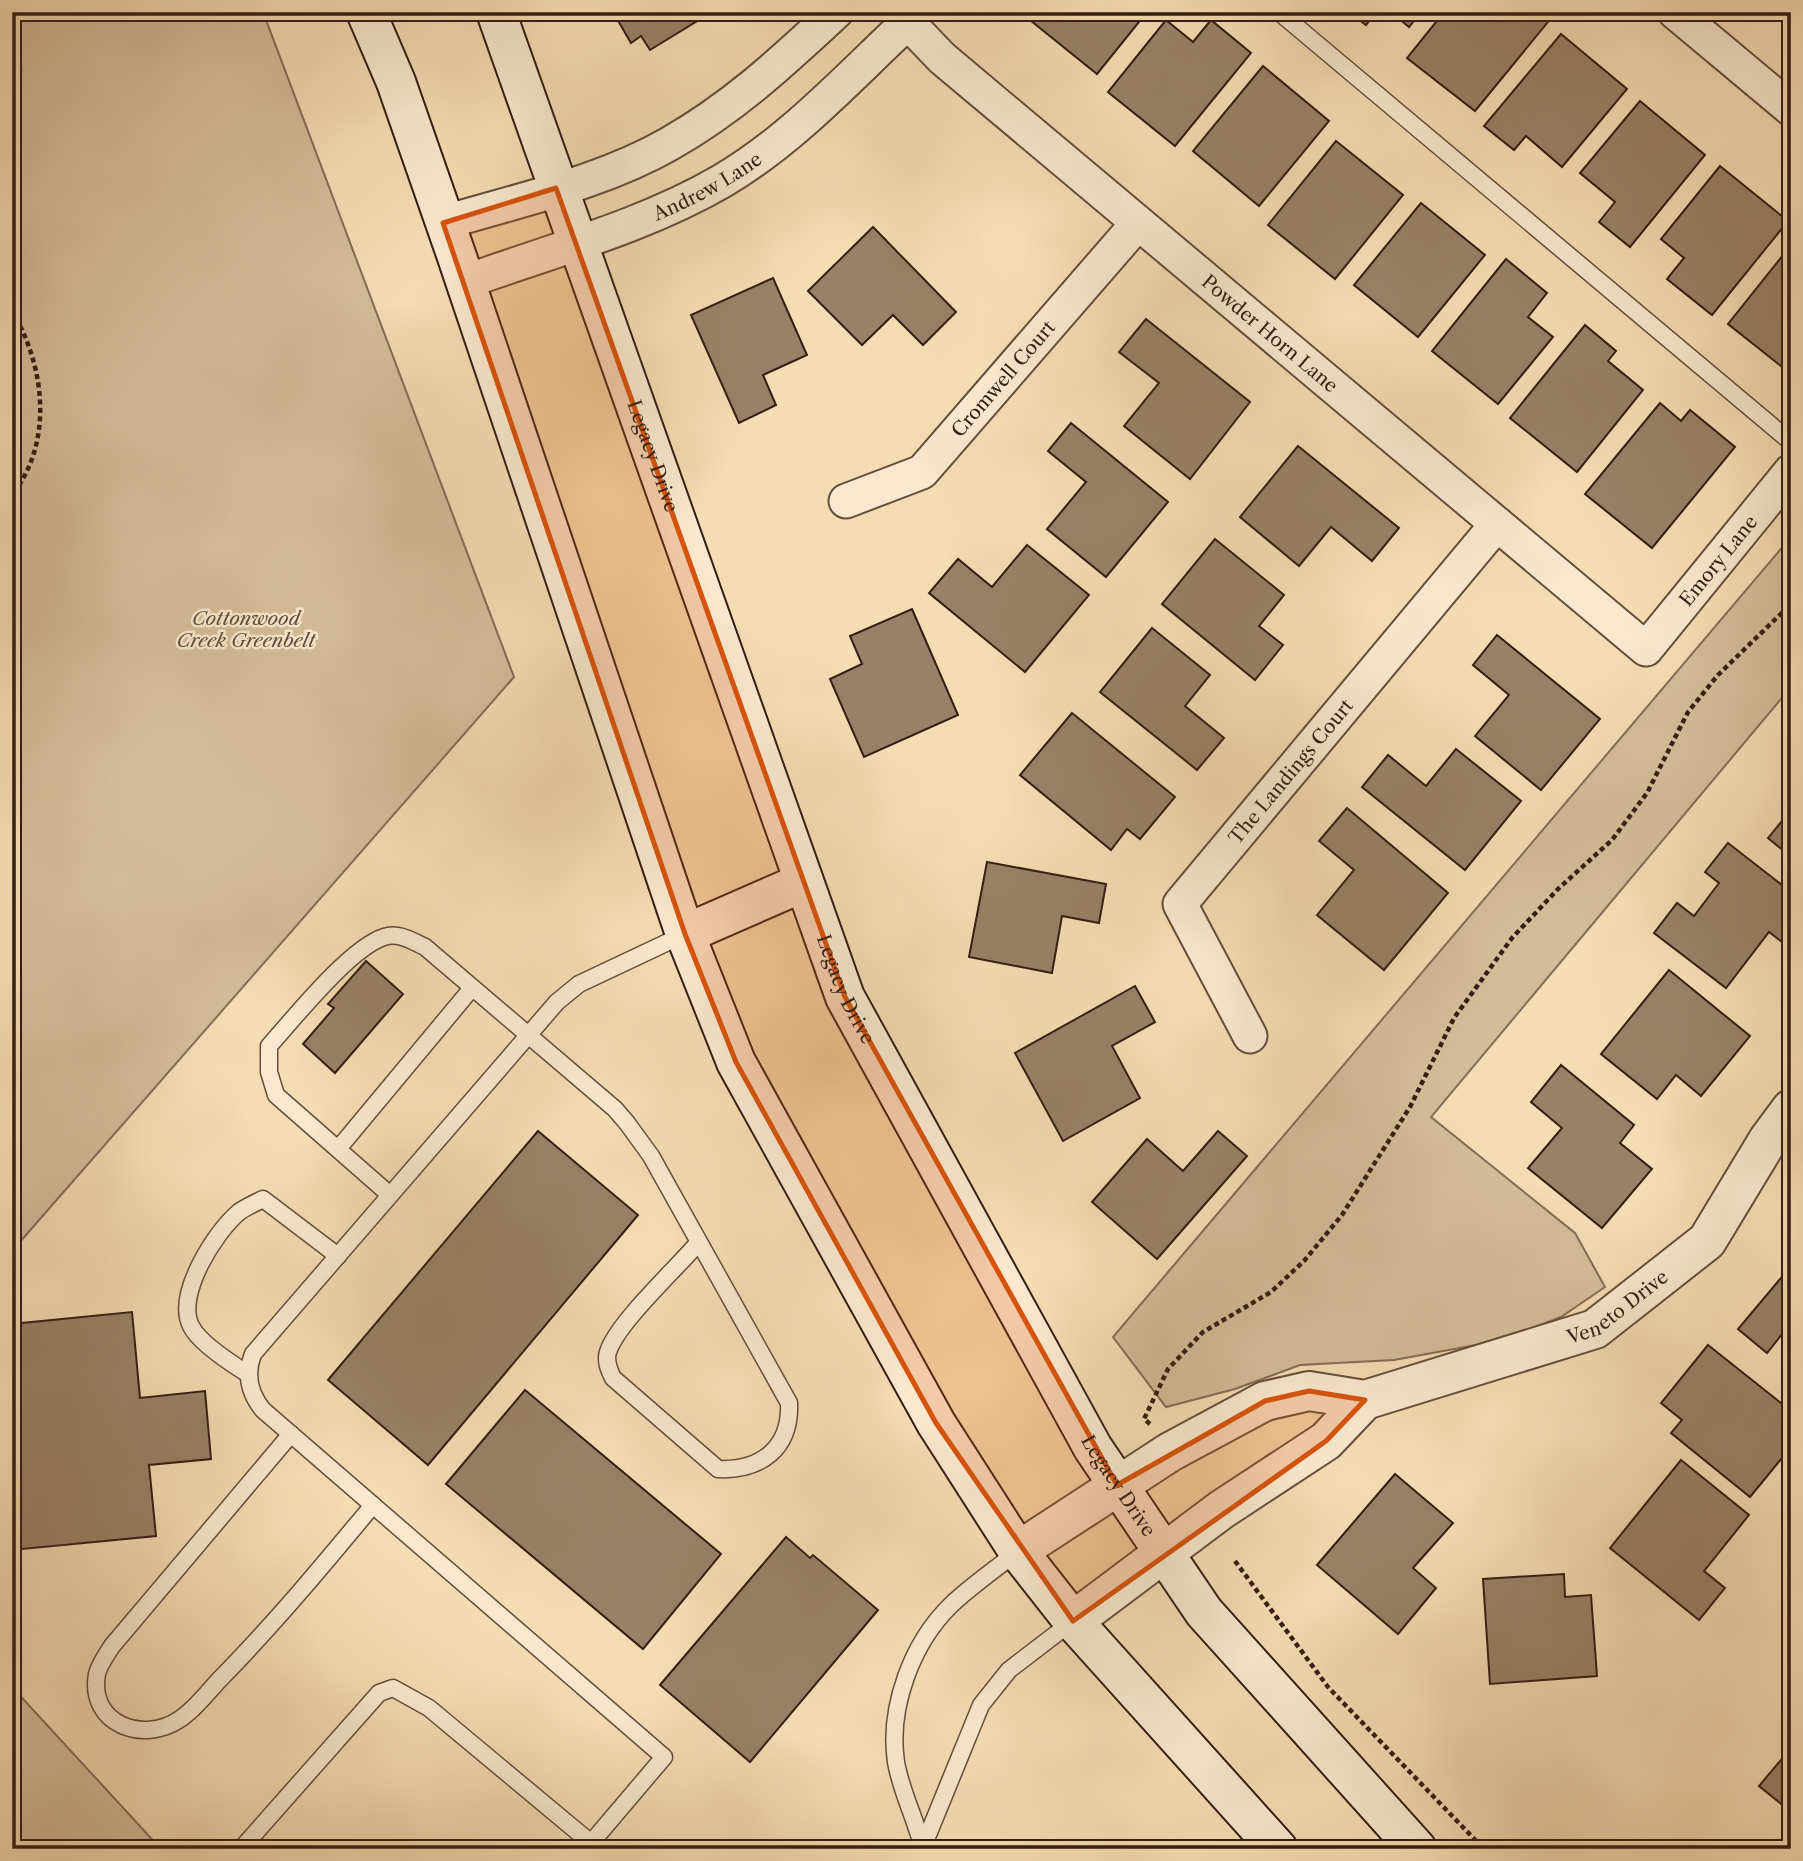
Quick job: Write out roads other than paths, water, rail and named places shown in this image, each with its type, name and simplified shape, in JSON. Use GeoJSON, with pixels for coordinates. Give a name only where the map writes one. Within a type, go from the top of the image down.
{"type":"FeatureCollection","features":[{"type":"Feature","properties":{"kind":"main road"},"geometry":{"type":"LineString","coordinates":[[366,12],[396,82],[685,934],[736,1062],[936,1423],[1018,1551],[1073,1620],[1278,1849]]}},
{"type":"Feature","properties":{"kind":"main road","name":"Legacy Drive"},"geometry":{"type":"LineString","coordinates":[[496,12],[575,242],[845,997],[1093,1448],[1163,1554],[1204,1612],[1417,1849]]}},
{"type":"Feature","properties":{"kind":"main road"},"geometry":{"type":"LineString","coordinates":[[685,934],[804,883]]}},
{"type":"Feature","properties":{"kind":"main road","name":"Veneto Drive"},"geometry":{"type":"LineString","coordinates":[[1018,1551],[1170,1452],[1265,1401],[1309,1391],[1365,1400],[1595,1329],[1707,1241],[1768,1140],[1791,1109]]}},
{"type":"Feature","properties":{"kind":"main road","name":"Veneto Drive"},"geometry":{"type":"LineString","coordinates":[[1073,1620],[1221,1510],[1326,1441],[1365,1400]]}},
{"type":"Feature","properties":{"kind":"street"},"geometry":{"type":"LineString","coordinates":[[443,223],[623,166],[667,145],[751,91],[836,12]]}},
{"type":"Feature","properties":{"kind":"street"},"geometry":{"type":"LineString","coordinates":[[1675,12],[1791,109]]}},
{"type":"Feature","properties":{"kind":"street","name":"Powder Horn Lane"},"geometry":{"type":"LineString","coordinates":[[903,17],[942,58],[1646,649]]}},
{"type":"Feature","properties":{"kind":"street","name":"Andrew Lane"},"geometry":{"type":"LineString","coordinates":[[465,282],[643,218],[723,180],[781,138],[903,17]]}},
{"type":"Feature","properties":{"kind":"street","name":"Cromwell Court"},"geometry":{"type":"LineString","coordinates":[[846,501],[922,472],[1138,223]]}},
{"type":"Feature","properties":{"kind":"street","name":"Emory Lane"},"geometry":{"type":"LineString","coordinates":[[1646,649],[1791,471]]}},
{"type":"Feature","properties":{"kind":"street","name":"The Landings Court"},"geometry":{"type":"LineString","coordinates":[[1250,1037],[1180,904],[1496,524]]}},
{"type":"Feature","properties":{"kind":"lane"},"geometry":{"type":"LineString","coordinates":[[1279,12],[1791,442]]}},
{"type":"Feature","properties":{"kind":"lane"},"geometry":{"type":"LineString","coordinates":[[241,1849],[379,1693],[393,1688],[429,1708],[594,1846],[664,1757],[291,1434],[254,1399],[248,1374],[253,1353],[556,1002],[579,984],[685,934]]}},
{"type":"Feature","properties":{"kind":"lane"},"geometry":{"type":"LineString","coordinates":[[390,1195],[276,1094],[269,1072],[269,1045],[359,951],[385,936],[405,937],[425,947],[615,1109],[651,1157],[699,1242],[789,1403],[790,1419],[783,1437],[758,1465],[739,1470],[718,1469],[613,1378],[608,1367],[607,1353],[618,1334],[699,1242]]}},
{"type":"Feature","properties":{"kind":"lane"},"geometry":{"type":"LineString","coordinates":[[338,1149],[472,988]]}},
{"type":"Feature","properties":{"kind":"lane"},"geometry":{"type":"LineString","coordinates":[[248,1374],[224,1359],[191,1326],[185,1297],[214,1241],[239,1213],[263,1199],[338,1256]]}},
{"type":"Feature","properties":{"kind":"lane"},"geometry":{"type":"LineString","coordinates":[[291,1434],[112,1646],[97,1674],[100,1699],[111,1719],[127,1730],[152,1731],[181,1719],[264,1635],[373,1505]]}},
{"type":"Feature","properties":{"kind":"lane"},"geometry":{"type":"LineString","coordinates":[[923,1848],[903,1788],[894,1743],[908,1670],[925,1639],[951,1606],[1018,1551]]}},
{"type":"Feature","properties":{"kind":"lane"},"geometry":{"type":"LineString","coordinates":[[923,1848],[981,1705],[1009,1670],[1073,1620]]}},
{"type":"Feature","properties":{"kind":"park label","name":"Cottonwood Creek Greenbelt"},"geometry":{"type":"Point","coordinates":[246,629]}}]}
